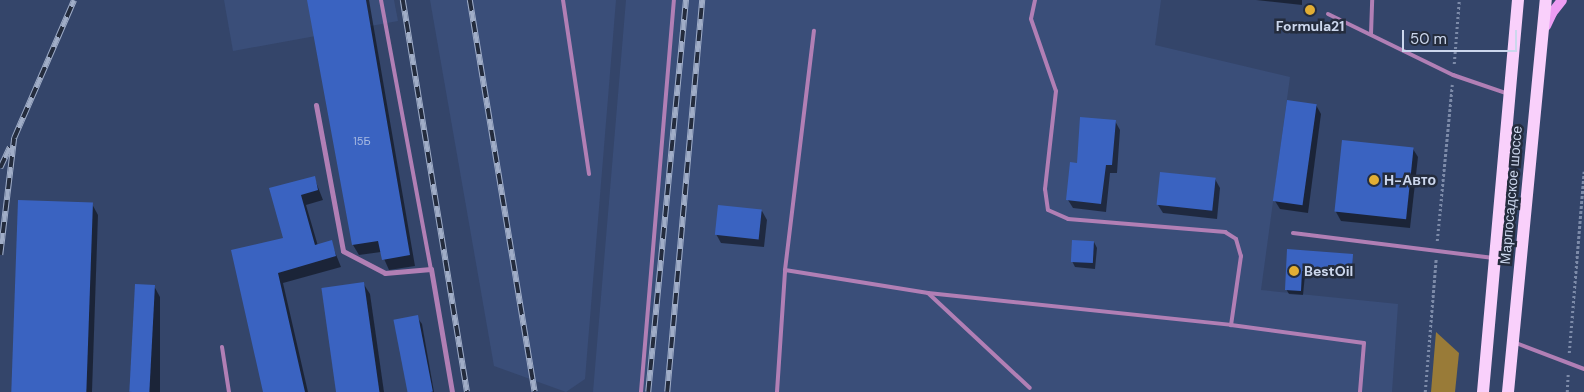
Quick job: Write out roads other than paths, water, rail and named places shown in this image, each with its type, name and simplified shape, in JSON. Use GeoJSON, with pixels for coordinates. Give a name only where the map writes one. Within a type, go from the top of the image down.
{"type":"FeatureCollection","features":[{"type":"Feature","properties":{"kind":"main road","name":"Марпосадское шоссе"},"geometry":{"type":"LineString","coordinates":[[1483,392],[1518,0]]}},
{"type":"Feature","properties":{"kind":"main road","name":"Марпосадское шоссе"},"geometry":{"type":"LineString","coordinates":[[1508,392],[1546,0]]}},
{"type":"Feature","properties":{"kind":"main road"},"geometry":{"type":"LineString","coordinates":[[1541,41],[1552,13],[1562,0]]}},
{"type":"Feature","properties":{"kind":"street"},"geometry":{"type":"LineString","coordinates":[[316,105],[342,251],[385,273],[431,269],[452,392]]}},
{"type":"Feature","properties":{"kind":"lane"},"geometry":{"type":"LineString","coordinates":[[381,0],[431,269]]}},
{"type":"Feature","properties":{"kind":"lane"},"geometry":{"type":"LineString","coordinates":[[563,0],[589,174]]}},
{"type":"Feature","properties":{"kind":"lane"},"geometry":{"type":"LineString","coordinates":[[642,392],[674,0]]}},
{"type":"Feature","properties":{"kind":"lane"},"geometry":{"type":"LineString","coordinates":[[1035,0],[1031,19],[1056,92],[1045,189],[1048,210],[1068,219],[1225,232],[1236,239],[1241,256],[1231,325]]}},
{"type":"Feature","properties":{"kind":"lane"},"geometry":{"type":"LineString","coordinates":[[1371,34],[1372,0]]}},
{"type":"Feature","properties":{"kind":"lane"},"geometry":{"type":"LineString","coordinates":[[1328,14],[1453,75],[1509,94]]}},
{"type":"Feature","properties":{"kind":"lane"},"geometry":{"type":"LineString","coordinates":[[776,392],[786,270],[814,30]]}},
{"type":"Feature","properties":{"kind":"lane"},"geometry":{"type":"LineString","coordinates":[[1293,233],[1495,258]]}},
{"type":"Feature","properties":{"kind":"lane"},"geometry":{"type":"LineString","coordinates":[[786,270],[928,293],[1231,325],[1364,343],[1360,392]]}},
{"type":"Feature","properties":{"kind":"lane"},"geometry":{"type":"LineString","coordinates":[[928,293],[1030,388]]}},
{"type":"Feature","properties":{"kind":"lane"},"geometry":{"type":"LineString","coordinates":[[1513,342],[1584,369]]}},
{"type":"Feature","properties":{"kind":"lane"},"geometry":{"type":"LineString","coordinates":[[222,347],[230,392]]}},
{"type":"Feature","properties":{"kind":"railway"},"geometry":{"type":"LineString","coordinates":[[0,255],[14,138],[74,0]]}},
{"type":"Feature","properties":{"kind":"railway"},"geometry":{"type":"LineString","coordinates":[[403,0],[467,392]]}},
{"type":"Feature","properties":{"kind":"railway"},"geometry":{"type":"LineString","coordinates":[[470,0],[535,392]]}},
{"type":"Feature","properties":{"kind":"railway"},"geometry":{"type":"LineString","coordinates":[[648,392],[686,0]]}},
{"type":"Feature","properties":{"kind":"railway"},"geometry":{"type":"LineString","coordinates":[[667,392],[702,0]]}},
{"type":"Feature","properties":{"kind":"railway"},"geometry":{"type":"LineString","coordinates":[[0,168],[10,147]]}},
{"type":"Feature","properties":{"kind":"place","name":"Formula21"},"geometry":{"type":"Point","coordinates":[1310,10]}},
{"type":"Feature","properties":{"kind":"place","name":"Н-Авто"},"geometry":{"type":"Point","coordinates":[1374,180]}},
{"type":"Feature","properties":{"kind":"place","name":"BestOil"},"geometry":{"type":"Point","coordinates":[1294,271]}}]}
